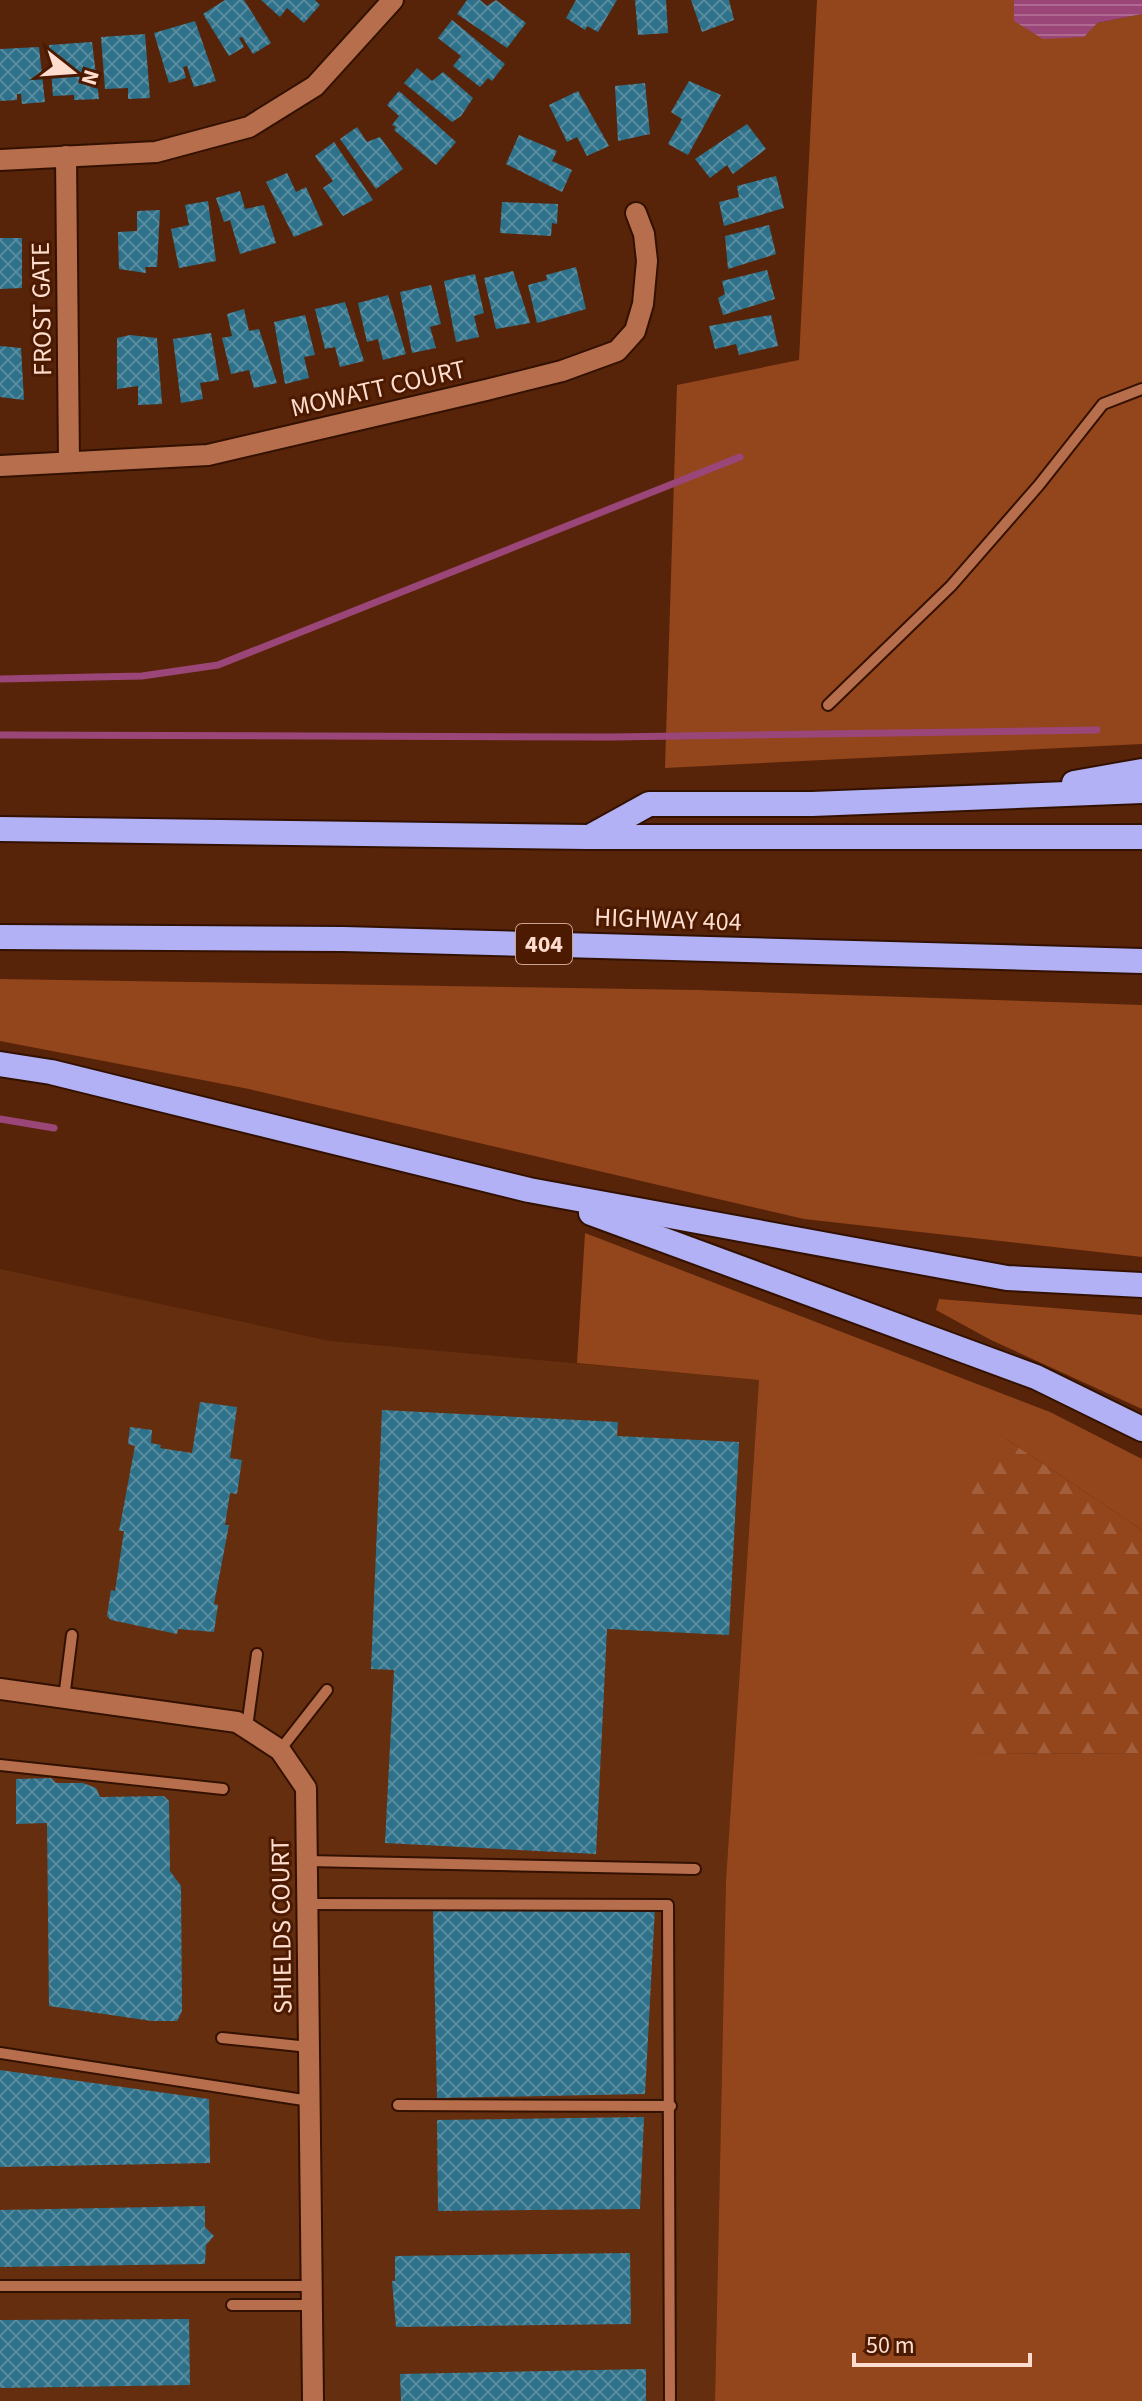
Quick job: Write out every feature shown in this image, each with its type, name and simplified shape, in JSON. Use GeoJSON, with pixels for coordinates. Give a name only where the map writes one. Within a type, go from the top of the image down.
{"type":"FeatureCollection","features":[{"type":"Feature","properties":{"kind":"highway"},"geometry":{"type":"LineString","coordinates":[[1035,795],[1094,777],[1142,771]]}},
{"type":"Feature","properties":{"kind":"highway"},"geometry":{"type":"LineString","coordinates":[[588,837],[649,804],[812,804],[1142,791]]}},
{"type":"Feature","properties":{"kind":"highway"},"geometry":{"type":"LineString","coordinates":[[0,829],[588,837],[1142,837]]}},
{"type":"Feature","properties":{"kind":"highway","name":"HIGHWAY 404"},"geometry":{"type":"LineString","coordinates":[[0,937],[391,940],[1142,961]]}},
{"type":"Feature","properties":{"kind":"highway"},"geometry":{"type":"LineString","coordinates":[[0,1064],[51,1072],[529,1190],[1007,1278],[1142,1285]]}},
{"type":"Feature","properties":{"kind":"highway"},"geometry":{"type":"LineString","coordinates":[[529,1190],[1036,1377],[1142,1429]]}},
{"type":"Feature","properties":{"kind":"street"},"geometry":{"type":"LineString","coordinates":[[0,160],[156,152],[249,127],[315,86],[393,0]]}},
{"type":"Feature","properties":{"kind":"street","name":"FROST GATE"},"geometry":{"type":"LineString","coordinates":[[66,156],[69,461]]}},
{"type":"Feature","properties":{"kind":"street","name":"MOWATT COURT"},"geometry":{"type":"LineString","coordinates":[[0,466],[208,455],[501,386],[617,351],[635,331],[643,304],[647,261],[644,234],[636,213]]}},
{"type":"Feature","properties":{"kind":"street","name":"SHIELDS COURT"},"geometry":{"type":"LineString","coordinates":[[0,1689],[237,1722],[280,1750],[306,1788],[313,2401]]}},
{"type":"Feature","properties":{"kind":"lane"},"geometry":{"type":"LineString","coordinates":[[828,705],[951,586],[1039,485],[1103,404],[1142,389]]}},
{"type":"Feature","properties":{"kind":"lane"},"geometry":{"type":"LineString","coordinates":[[64,1698],[72,1635]]}},
{"type":"Feature","properties":{"kind":"lane"},"geometry":{"type":"LineString","coordinates":[[247,1728],[257,1654]]}},
{"type":"Feature","properties":{"kind":"lane"},"geometry":{"type":"LineString","coordinates":[[280,1750],[327,1690]]}},
{"type":"Feature","properties":{"kind":"lane"},"geometry":{"type":"LineString","coordinates":[[0,1765],[223,1789]]}},
{"type":"Feature","properties":{"kind":"lane"},"geometry":{"type":"LineString","coordinates":[[307,1861],[695,1869]]}},
{"type":"Feature","properties":{"kind":"lane"},"geometry":{"type":"LineString","coordinates":[[307,1904],[668,1905],[670,2401]]}},
{"type":"Feature","properties":{"kind":"lane"},"geometry":{"type":"LineString","coordinates":[[222,2038],[309,2047]]}},
{"type":"Feature","properties":{"kind":"lane"},"geometry":{"type":"LineString","coordinates":[[0,2053],[310,2101]]}},
{"type":"Feature","properties":{"kind":"lane"},"geometry":{"type":"LineString","coordinates":[[398,2105],[671,2106]]}},
{"type":"Feature","properties":{"kind":"lane"},"geometry":{"type":"LineString","coordinates":[[0,2286],[312,2296]]}},
{"type":"Feature","properties":{"kind":"lane"},"geometry":{"type":"LineString","coordinates":[[232,2305],[312,2296]]}},
{"type":"Feature","properties":{"kind":"shaded area"},"geometry":{"type":"Polygon","coordinates":[[[1014,0],[1142,0],[1142,14],[1097,23],[1084,37],[1043,39],[1014,21],[1014,0]]]}},
{"type":"Feature","properties":{"kind":"shaded area"},"geometry":{"type":"Polygon","coordinates":[[[0,1269],[330,1341],[759,1380],[726,1880],[715,2401],[0,2401],[0,1269]]]}},
{"type":"Feature","properties":{"kind":"green space"},"geometry":{"type":"Polygon","coordinates":[[[817,0],[1014,0],[1014,21],[1097,23],[1142,14],[1142,744],[665,768],[677,385],[799,360],[817,0]]]}},
{"type":"Feature","properties":{"kind":"green space"},"geometry":{"type":"Polygon","coordinates":[[[0,979],[698,990],[1142,1005],[1142,1257],[804,1219],[249,1089],[0,1041],[0,979]]]}},
{"type":"Feature","properties":{"kind":"green space"},"geometry":{"type":"Polygon","coordinates":[[[585,1233],[1050,1412],[1142,1459],[1142,1530],[1006,1439],[970,1754],[1142,1753],[1142,2401],[715,2401],[726,1880],[759,1380],[577,1363],[585,1233]]]}},
{"type":"Feature","properties":{"kind":"green space"},"geometry":{"type":"Polygon","coordinates":[[[939,1299],[1142,1315],[1142,1409],[991,1340],[936,1310],[939,1299]]]}},
{"type":"Feature","properties":{"kind":"green space"},"geometry":{"type":"Polygon","coordinates":[[[1006,1439],[1142,1530],[1142,1753],[970,1754],[972,1475],[1006,1439]]]}},
{"type":"Feature","properties":{"kind":"building"},"geometry":{"type":"Polygon","coordinates":[[[225,0],[244,0],[271,43],[253,54],[242,37],[239,38],[244,47],[229,56],[203,14],[225,0]]]}},
{"type":"Feature","properties":{"kind":"building"},"geometry":{"type":"Polygon","coordinates":[[[261,0],[315,0],[320,5],[304,23],[287,8],[280,17],[261,0]]]}},
{"type":"Feature","properties":{"kind":"building"},"geometry":{"type":"Polygon","coordinates":[[[467,0],[480,0],[487,6],[496,0],[526,23],[507,48],[457,14],[467,0]]]}},
{"type":"Feature","properties":{"kind":"building"},"geometry":{"type":"Polygon","coordinates":[[[576,0],[617,0],[598,32],[587,26],[585,30],[566,18],[576,0]]]}},
{"type":"Feature","properties":{"kind":"building"},"geometry":{"type":"Polygon","coordinates":[[[635,0],[666,0],[668,33],[638,35],[635,0]]]}},
{"type":"Feature","properties":{"kind":"building"},"geometry":{"type":"Polygon","coordinates":[[[691,0],[729,0],[734,20],[702,32],[691,0]]]}},
{"type":"Feature","properties":{"kind":"building"},"geometry":{"type":"Polygon","coordinates":[[[452,20],[505,64],[492,81],[488,78],[480,87],[453,66],[461,56],[438,38],[452,20]]]}},
{"type":"Feature","properties":{"kind":"building"},"geometry":{"type":"Polygon","coordinates":[[[195,21],[216,81],[194,87],[187,66],[183,67],[186,78],[169,83],[154,33],[195,21]]]}},
{"type":"Feature","properties":{"kind":"building"},"geometry":{"type":"Polygon","coordinates":[[[145,34],[150,98],[128,99],[128,88],[105,89],[101,37],[145,34]]]}},
{"type":"Feature","properties":{"kind":"building"},"geometry":{"type":"Polygon","coordinates":[[[92,42],[99,99],[74,100],[74,95],[53,96],[49,45],[92,42]]]}},
{"type":"Feature","properties":{"kind":"building"},"geometry":{"type":"Polygon","coordinates":[[[39,47],[45,102],[22,104],[21,94],[17,94],[17,100],[0,101],[0,49],[39,47]]]}},
{"type":"Feature","properties":{"kind":"building"},"geometry":{"type":"Polygon","coordinates":[[[417,68],[432,81],[443,72],[473,98],[461,116],[452,122],[404,83],[417,68]]]}},
{"type":"Feature","properties":{"kind":"building"},"geometry":{"type":"Polygon","coordinates":[[[689,81],[721,95],[688,155],[668,144],[682,119],[671,112],[689,81]]]}},
{"type":"Feature","properties":{"kind":"building"},"geometry":{"type":"Polygon","coordinates":[[[645,83],[650,134],[618,141],[615,86],[645,83]]]}},
{"type":"Feature","properties":{"kind":"building"},"geometry":{"type":"Polygon","coordinates":[[[399,91],[456,142],[436,165],[394,130],[396,127],[392,125],[399,116],[387,105],[399,91]]]}},
{"type":"Feature","properties":{"kind":"building"},"geometry":{"type":"Polygon","coordinates":[[[578,91],[609,146],[587,156],[577,137],[567,142],[549,105],[578,91]]]}},
{"type":"Feature","properties":{"kind":"building"},"geometry":{"type":"Polygon","coordinates":[[[747,124],[766,149],[733,174],[727,165],[710,178],[695,159],[747,124]]]}},
{"type":"Feature","properties":{"kind":"building"},"geometry":{"type":"Polygon","coordinates":[[[357,127],[367,142],[380,137],[403,169],[376,189],[340,139],[357,127]]]}},
{"type":"Feature","properties":{"kind":"building"},"geometry":{"type":"Polygon","coordinates":[[[519,135],[557,151],[552,161],[572,170],[562,192],[506,164],[519,135]]]}},
{"type":"Feature","properties":{"kind":"building"},"geometry":{"type":"Polygon","coordinates":[[[334,142],[373,200],[343,216],[323,188],[333,181],[315,156],[334,142]]]}},
{"type":"Feature","properties":{"kind":"building"},"geometry":{"type":"Polygon","coordinates":[[[287,173],[296,192],[306,187],[323,225],[294,237],[266,182],[287,173]]]}},
{"type":"Feature","properties":{"kind":"building"},"geometry":{"type":"Polygon","coordinates":[[[776,176],[784,208],[724,226],[719,202],[739,197],[737,186],[776,176]]]}},
{"type":"Feature","properties":{"kind":"building"},"geometry":{"type":"Polygon","coordinates":[[[240,191],[245,209],[264,205],[276,243],[240,254],[230,220],[224,222],[216,198],[240,191]]]}},
{"type":"Feature","properties":{"kind":"building"},"geometry":{"type":"Polygon","coordinates":[[[208,201],[216,261],[179,268],[171,229],[189,225],[185,205],[208,201]]]}},
{"type":"Feature","properties":{"kind":"building"},"geometry":{"type":"Polygon","coordinates":[[[502,202],[558,204],[557,224],[552,223],[551,236],[500,233],[502,202]]]}},
{"type":"Feature","properties":{"kind":"building"},"geometry":{"type":"Polygon","coordinates":[[[160,210],[157,267],[145,267],[146,273],[119,269],[118,232],[137,231],[137,211],[160,210]]]}},
{"type":"Feature","properties":{"kind":"building"},"geometry":{"type":"Polygon","coordinates":[[[769,225],[776,254],[728,269],[725,236],[769,225]]]}},
{"type":"Feature","properties":{"kind":"building"},"geometry":{"type":"Polygon","coordinates":[[[0,238],[22,238],[22,288],[0,289],[0,238]]]}},
{"type":"Feature","properties":{"kind":"building"},"geometry":{"type":"Polygon","coordinates":[[[576,267],[586,309],[537,323],[528,285],[547,280],[546,275],[576,267]]]}},
{"type":"Feature","properties":{"kind":"building"},"geometry":{"type":"Polygon","coordinates":[[[767,270],[775,299],[723,315],[718,298],[725,294],[722,281],[767,270]]]}},
{"type":"Feature","properties":{"kind":"building"},"geometry":{"type":"Polygon","coordinates":[[[513,271],[530,323],[496,329],[484,278],[513,271]]]}},
{"type":"Feature","properties":{"kind":"building"},"geometry":{"type":"Polygon","coordinates":[[[475,274],[484,313],[474,316],[479,337],[456,342],[444,281],[475,274]]]}},
{"type":"Feature","properties":{"kind":"building"},"geometry":{"type":"Polygon","coordinates":[[[431,285],[441,324],[430,327],[436,348],[412,353],[400,292],[431,285]]]}},
{"type":"Feature","properties":{"kind":"building"},"geometry":{"type":"Polygon","coordinates":[[[388,295],[406,354],[383,360],[378,339],[367,342],[358,303],[388,295]]]}},
{"type":"Feature","properties":{"kind":"building"},"geometry":{"type":"Polygon","coordinates":[[[345,302],[364,361],[340,367],[335,347],[325,349],[315,309],[345,302]]]}},
{"type":"Feature","properties":{"kind":"building"},"geometry":{"type":"Polygon","coordinates":[[[244,309],[249,331],[259,329],[277,383],[254,388],[249,370],[231,374],[222,338],[232,336],[227,314],[244,309]]]}},
{"type":"Feature","properties":{"kind":"building"},"geometry":{"type":"Polygon","coordinates":[[[305,315],[315,355],[304,357],[309,378],[285,384],[274,322],[305,315]]]}},
{"type":"Feature","properties":{"kind":"building"},"geometry":{"type":"Polygon","coordinates":[[[771,315],[778,346],[739,355],[736,344],[715,349],[709,326],[771,315]]]}},
{"type":"Feature","properties":{"kind":"building"},"geometry":{"type":"Polygon","coordinates":[[[211,333],[219,380],[200,383],[203,399],[181,403],[173,339],[211,333]]]}},
{"type":"Feature","properties":{"kind":"building"},"geometry":{"type":"Polygon","coordinates":[[[130,335],[157,338],[162,404],[138,405],[138,386],[117,389],[117,338],[130,335]]]}},
{"type":"Feature","properties":{"kind":"building"},"geometry":{"type":"Polygon","coordinates":[[[0,346],[21,348],[24,400],[0,397],[0,346]]]}},
{"type":"Feature","properties":{"kind":"building"},"geometry":{"type":"Polygon","coordinates":[[[200,1402],[237,1407],[230,1458],[242,1460],[237,1494],[230,1493],[225,1525],[229,1525],[214,1604],[218,1605],[214,1632],[178,1629],[177,1634],[111,1620],[107,1616],[111,1590],[115,1591],[124,1531],[119,1531],[135,1446],[128,1444],[130,1427],[152,1430],[151,1443],[161,1445],[160,1448],[192,1453],[200,1402]]]}},
{"type":"Feature","properties":{"kind":"building"},"geometry":{"type":"Polygon","coordinates":[[[382,1410],[618,1422],[617,1436],[739,1442],[729,1635],[607,1629],[596,1854],[385,1843],[394,1670],[371,1669],[382,1410]]]}},
{"type":"Feature","properties":{"kind":"building"},"geometry":{"type":"Polygon","coordinates":[[[51,1778],[56,1783],[83,1783],[96,1788],[100,1797],[164,1796],[169,1801],[170,1871],[181,1886],[182,2011],[177,2021],[152,2021],[49,2006],[47,1823],[16,1824],[16,1779],[51,1778]]]}},
{"type":"Feature","properties":{"kind":"building"},"geometry":{"type":"Polygon","coordinates":[[[655,1907],[645,2094],[437,2098],[433,1910],[655,1907]]]}},
{"type":"Feature","properties":{"kind":"building"},"geometry":{"type":"Polygon","coordinates":[[[0,2070],[209,2099],[210,2163],[0,2167],[0,2070]]]}},
{"type":"Feature","properties":{"kind":"building"},"geometry":{"type":"Polygon","coordinates":[[[644,2117],[640,2209],[438,2211],[437,2120],[644,2117]]]}},
{"type":"Feature","properties":{"kind":"building"},"geometry":{"type":"Polygon","coordinates":[[[205,2206],[205,2227],[214,2236],[206,2245],[205,2264],[0,2267],[0,2210],[205,2206]]]}},
{"type":"Feature","properties":{"kind":"building"},"geometry":{"type":"Polygon","coordinates":[[[630,2253],[631,2324],[396,2327],[392,2281],[395,2281],[395,2256],[630,2253]]]}},
{"type":"Feature","properties":{"kind":"building"},"geometry":{"type":"Polygon","coordinates":[[[189,2319],[190,2385],[0,2388],[0,2320],[189,2319]]]}},
{"type":"Feature","properties":{"kind":"building"},"geometry":{"type":"Polygon","coordinates":[[[646,2369],[646,2401],[401,2401],[400,2374],[646,2369]]]}},
{"type":"Feature","properties":{"kind":"waterway"},"geometry":{"type":"LineString","coordinates":[[0,679],[142,676],[218,665],[740,457]]}},
{"type":"Feature","properties":{"kind":"waterway"},"geometry":{"type":"LineString","coordinates":[[0,735],[612,737],[1097,730]]}},
{"type":"Feature","properties":{"kind":"waterway"},"geometry":{"type":"LineString","coordinates":[[0,1119],[54,1128]]}}]}
